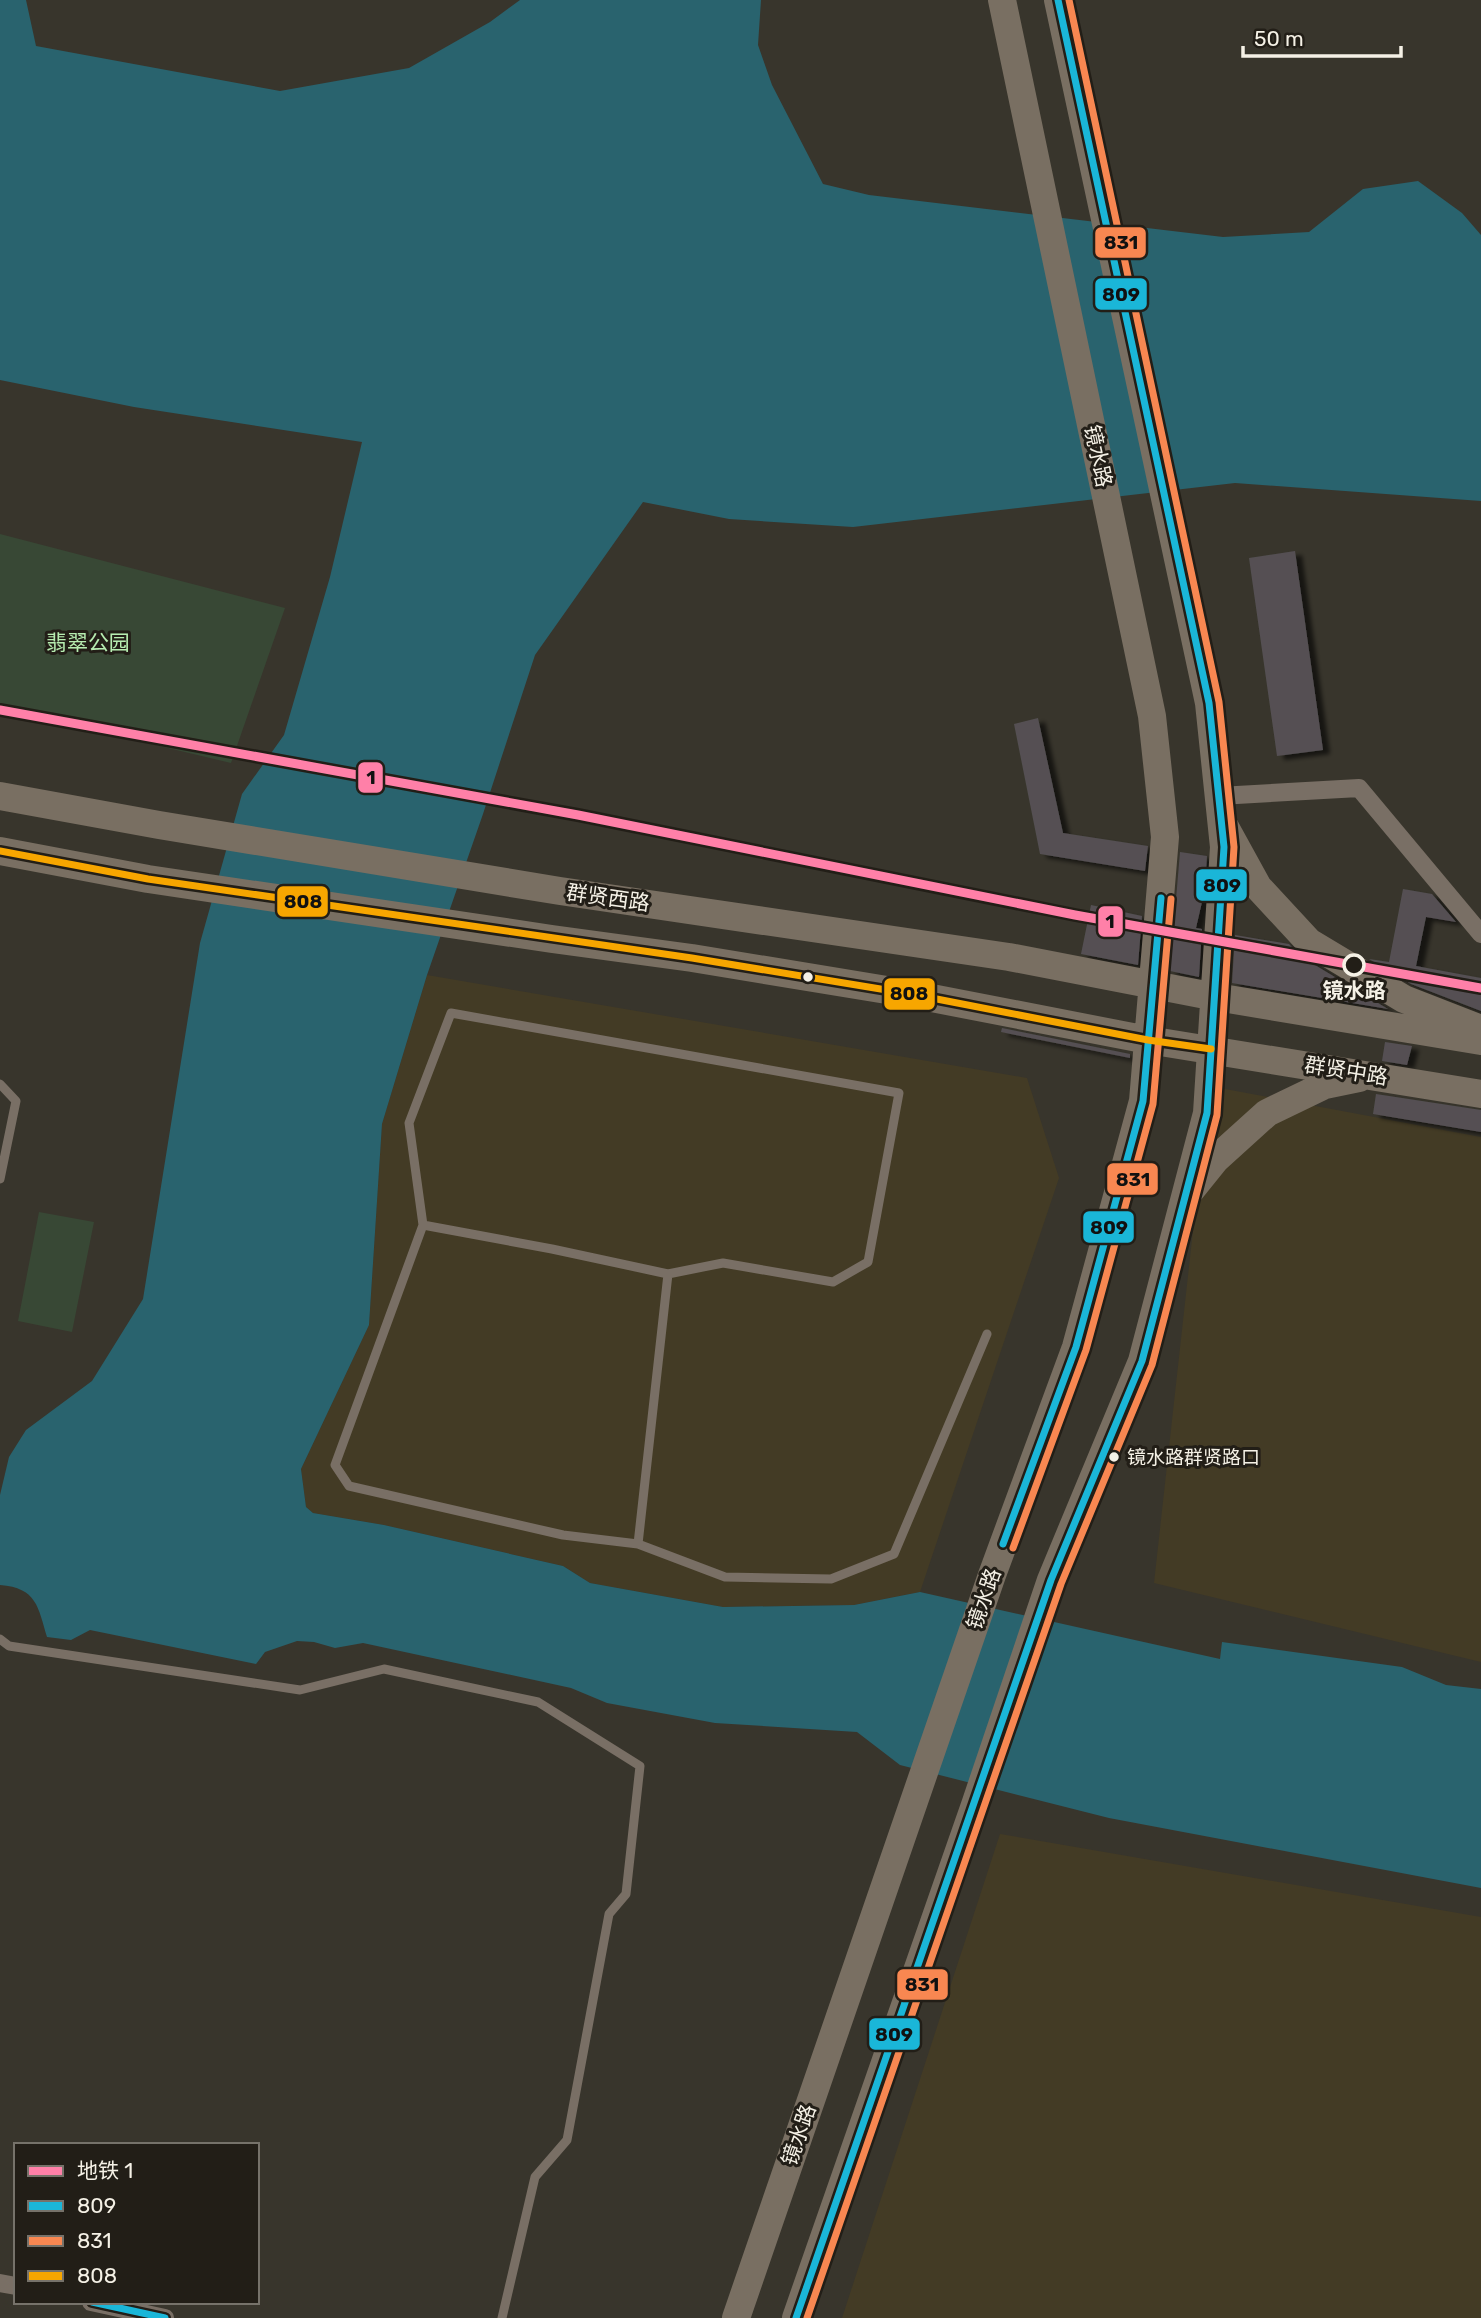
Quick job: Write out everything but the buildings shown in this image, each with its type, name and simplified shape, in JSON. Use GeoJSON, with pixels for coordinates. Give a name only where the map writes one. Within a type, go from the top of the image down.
{"type":"FeatureCollection","features":[{"type":"Feature","properties":{"kind":"main road","name":"镜水路"},"geometry":{"type":"LineString","coordinates":[[736,2318],[992,1575],[1076,1347],[1143,1101],[1165,837],[1152,716],[1002,0]]}},
{"type":"Feature","properties":{"kind":"main road"},"geometry":{"type":"LineString","coordinates":[[796,2318],[1051,1580],[1142,1361],[1207,1113],[1224,847],[1209,703],[1058,0]]}},
{"type":"Feature","properties":{"kind":"main road","name":"群贤西路"},"geometry":{"type":"LineString","coordinates":[[0,796],[560,891],[1009,957],[1216,997]]}},
{"type":"Feature","properties":{"kind":"main road"},"geometry":{"type":"LineString","coordinates":[[1220,808],[1258,887],[1309,942],[1404,999],[1481,1029]]}},
{"type":"Feature","properties":{"kind":"main road"},"geometry":{"type":"LineString","coordinates":[[0,850],[148,879],[692,958],[911,994],[1148,1040],[1211,1049]]}},
{"type":"Feature","properties":{"kind":"main road"},"geometry":{"type":"LineString","coordinates":[[1216,997],[1481,1041]]}},
{"type":"Feature","properties":{"kind":"main road","name":"群贤中路"},"geometry":{"type":"LineString","coordinates":[[1211,1049],[1481,1094]]}},
{"type":"Feature","properties":{"kind":"main road"},"geometry":{"type":"LineString","coordinates":[[1185,1198],[1216,1159],[1267,1113],[1325,1085],[1372,1076]]}},
{"type":"Feature","properties":{"kind":"street"},"geometry":{"type":"LineString","coordinates":[[1220,808],[1359,789],[1481,934]]}},
{"type":"Feature","properties":{"kind":"street"},"geometry":{"type":"LineString","coordinates":[[101,2304],[165,2318]]}},
{"type":"Feature","properties":{"kind":"lane"},"geometry":{"type":"LineString","coordinates":[[423,1225],[552,1248],[668,1274],[723,1263],[833,1282],[868,1262],[899,1093],[451,1013],[409,1123],[423,1225],[335,1465],[342,1476],[349,1486],[563,1535],[638,1544],[726,1577],[831,1578],[894,1554],[987,1334]]}},
{"type":"Feature","properties":{"kind":"lane"},"geometry":{"type":"LineString","coordinates":[[0,1084],[16,1101],[0,1179]]}},
{"type":"Feature","properties":{"kind":"lane"},"geometry":{"type":"LineString","coordinates":[[638,1544],[668,1274]]}},
{"type":"Feature","properties":{"kind":"lane"},"geometry":{"type":"LineString","coordinates":[[0,1639],[9,1646],[300,1690],[384,1669],[538,1702],[640,1766],[626,1894],[609,1914],[567,2140],[535,2177],[502,2318]]}},
{"type":"Feature","properties":{"kind":"shaded area"},"geometry":{"type":"Polygon","coordinates":[[[427,975],[1027,1078],[1059,1178],[920,1592],[854,1605],[723,1607],[590,1583],[563,1566],[384,1525],[313,1513],[306,1507],[301,1469],[369,1325],[382,1124],[427,975]]]}},
{"type":"Feature","properties":{"kind":"shaded area"},"geometry":{"type":"Polygon","coordinates":[[[1209,1086],[1481,1137],[1481,1662],[1154,1583],[1209,1086]]]}},
{"type":"Feature","properties":{"kind":"shaded area"},"geometry":{"type":"Polygon","coordinates":[[[1000,1834],[1481,1917],[1481,2318],[842,2318],[1000,1834]]]}},
{"type":"Feature","properties":{"kind":"green space","name":"翡翠公园"},"geometry":{"type":"Polygon","coordinates":[[[0,534],[285,608],[231,763],[0,708],[0,534]]]}},
{"type":"Feature","properties":{"kind":"green space"},"geometry":{"type":"Polygon","coordinates":[[[39,1212],[94,1222],[72,1332],[18,1321],[39,1212]]]}},
{"type":"Feature","properties":{"kind":"water"},"geometry":{"type":"Polygon","coordinates":[[[0,0],[26,0],[36,46],[280,91],[409,68],[490,22],[520,0],[761,0],[758,45],[772,85],[823,184],[869,195],[1223,237],[1309,232],[1363,189],[1418,181],[1462,213],[1481,235],[1481,501],[1235,483],[853,527],[729,519],[643,502],[535,655],[427,975],[382,1124],[369,1325],[301,1469],[306,1507],[313,1513],[384,1525],[563,1566],[590,1583],[723,1607],[854,1605],[920,1592],[1220,1659],[1222,1642],[1402,1667],[1446,1685],[1481,1689],[1481,1888],[1109,1818],[900,1765],[857,1732],[715,1723],[607,1703],[571,1688],[363,1643],[335,1648],[297,1641],[265,1652],[256,1664],[90,1630],[71,1640],[47,1637],[38,1608],[29,1595],[22,1590],[0,1585],[0,1495],[9,1457],[26,1430],[92,1381],[143,1299],[200,943],[242,794],[284,735],[330,577],[362,442],[134,407],[0,380],[0,0]]]}},
{"type":"Feature","properties":{"kind":"metro line","name":"1"},"geometry":{"type":"LineString","coordinates":[[0,710],[578,815],[1075,915],[1481,988]]}},
{"type":"Feature","properties":{"kind":"transit line","name":"809"},"geometry":{"type":"LineString","coordinates":[[796,2318],[1051,1580],[1142,1361],[1207,1113],[1224,847],[1209,703],[1058,0]]}},
{"type":"Feature","properties":{"kind":"transit line","name":"831"},"geometry":{"type":"LineString","coordinates":[[807,2318],[1061,1584],[1152,1365],[1217,1115],[1234,847],[1219,702],[1069,0]]}},
{"type":"Feature","properties":{"kind":"transit line","name":"808"},"geometry":{"type":"LineString","coordinates":[[0,851],[148,879],[692,958],[911,994],[1148,1040],[1211,1049]]}},
{"type":"Feature","properties":{"kind":"transit line","name":"809"},"geometry":{"type":"LineString","coordinates":[[1003,1544],[1076,1347],[1143,1101],[1161,898]]}},
{"type":"Feature","properties":{"kind":"transit line","name":"831"},"geometry":{"type":"LineString","coordinates":[[1013,1548],[1086,1350],[1153,1104],[1171,899]]}},
{"type":"Feature","properties":{"kind":"transit line","name":"809"},"geometry":{"type":"LineString","coordinates":[[101,2304],[165,2318]]}},
{"type":"Feature","properties":{"kind":"place","name":"镜水路"},"geometry":{"type":"Point","coordinates":[1354,965]}},
{"type":"Feature","properties":{"kind":"place","name":"镜水路群贤路口"},"geometry":{"type":"Point","coordinates":[1114,1457]}}]}
